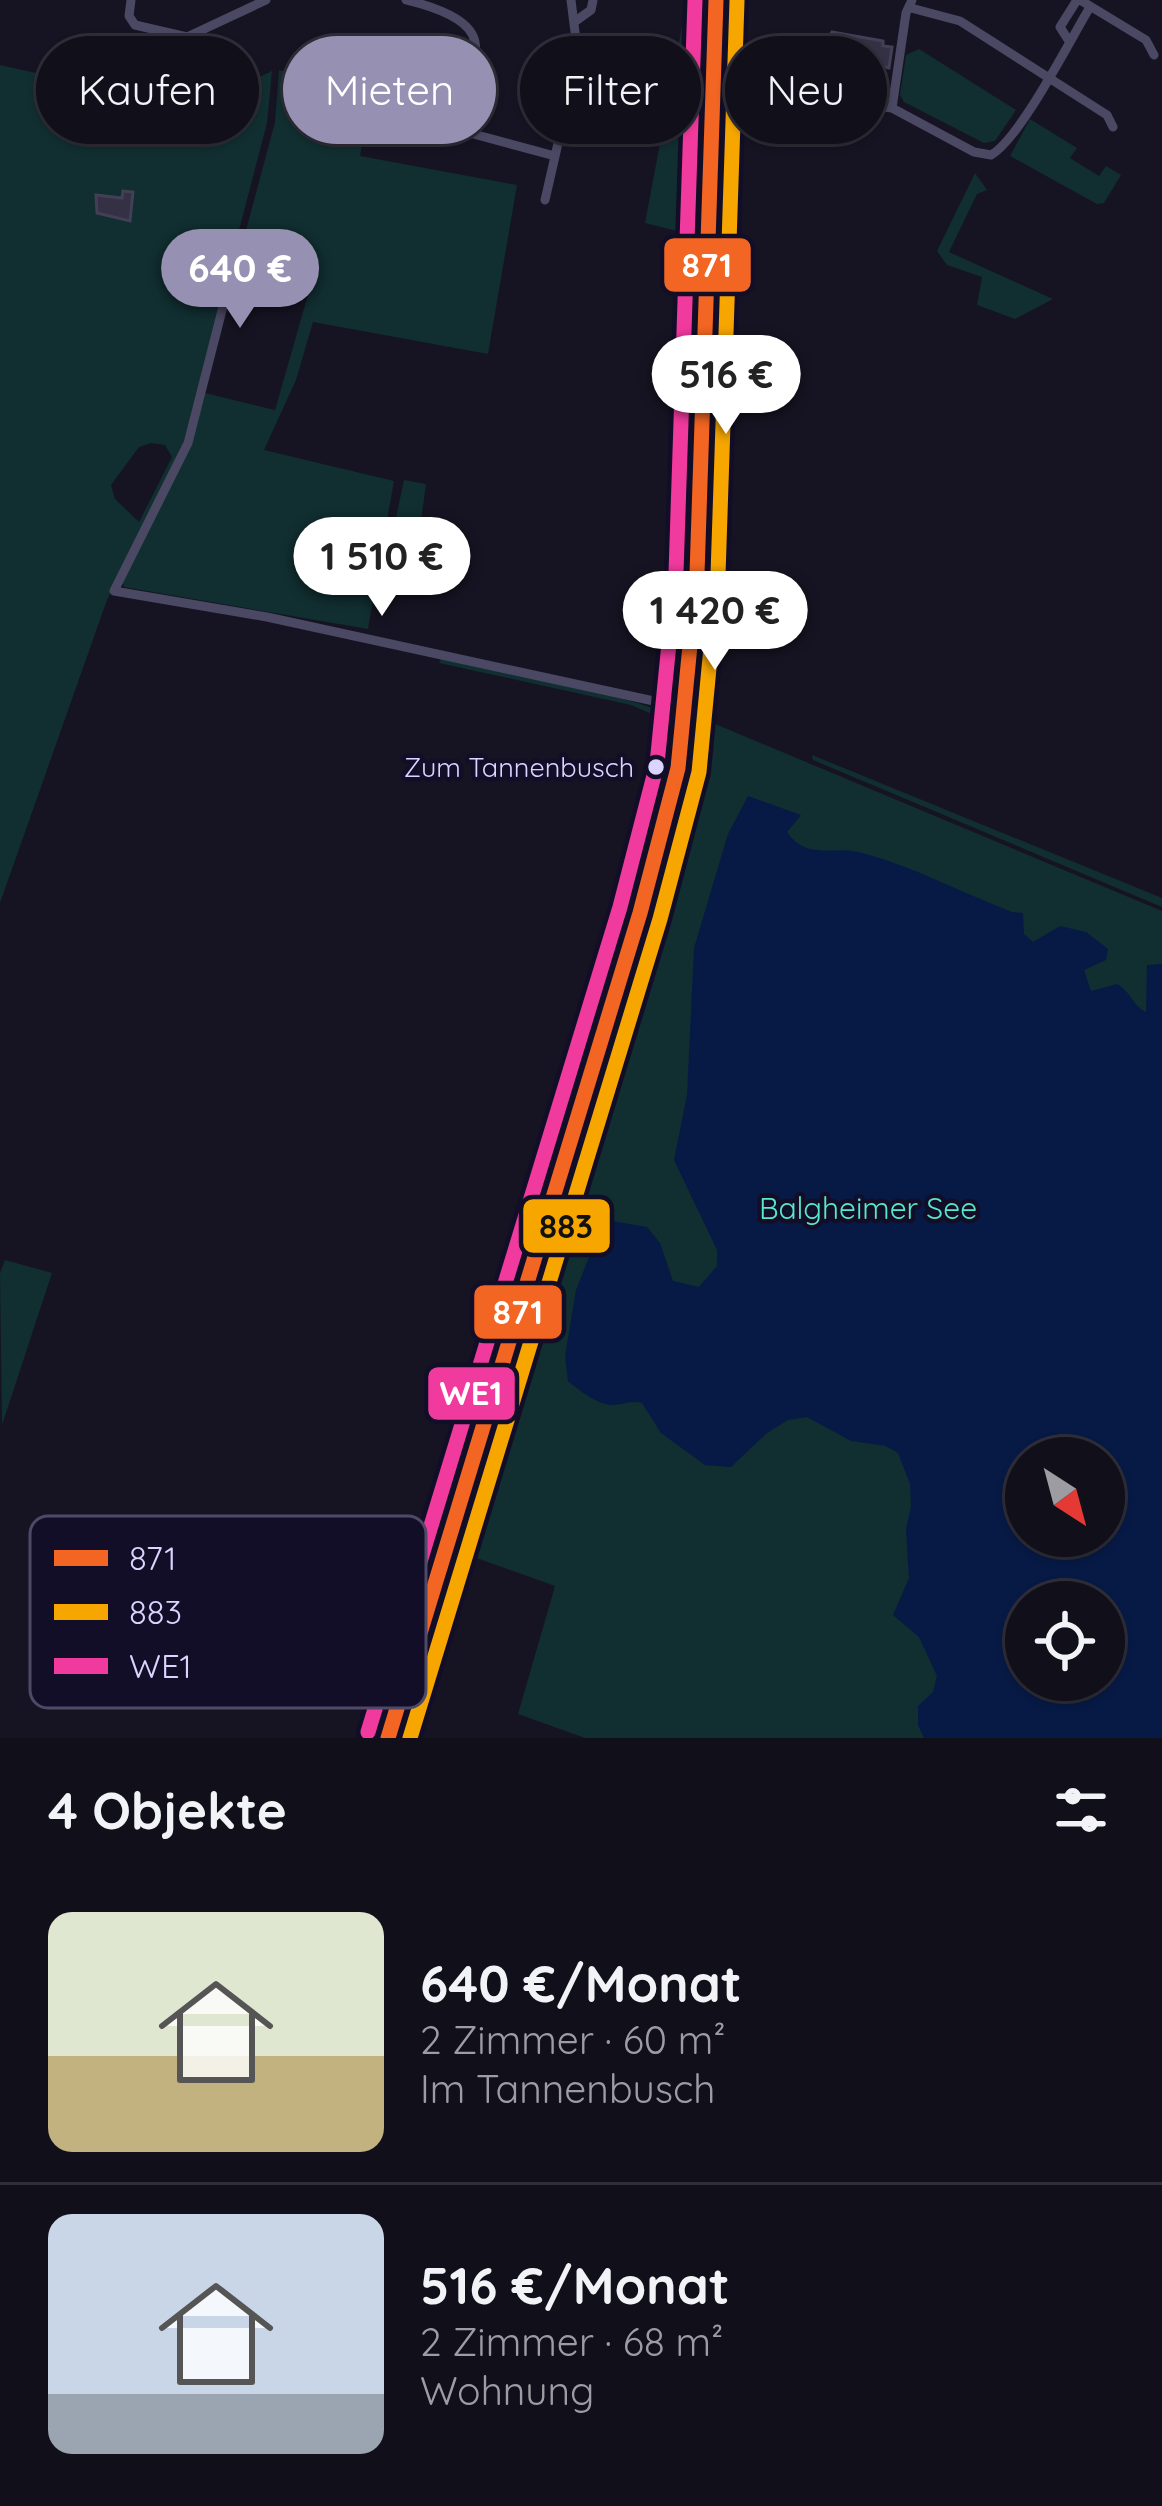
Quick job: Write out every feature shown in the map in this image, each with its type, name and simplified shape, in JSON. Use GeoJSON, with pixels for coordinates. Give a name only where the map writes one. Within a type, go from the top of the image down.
{"type":"FeatureCollection","features":[{"type":"Feature","properties":{"kind":"main road"},"geometry":{"type":"LineString","coordinates":[[426,1614],[650,880],[678,768],[700,508],[716,0]]}},
{"type":"Feature","properties":{"kind":"main road"},"geometry":{"type":"LineString","coordinates":[[388,1738],[397,1708]]}},
{"type":"Feature","properties":{"kind":"street"},"geometry":{"type":"LineString","coordinates":[[131,0],[129,16],[135,25],[184,37],[266,0]]}},
{"type":"Feature","properties":{"kind":"street"},"geometry":{"type":"LineString","coordinates":[[406,0],[454,14],[472,37],[474,56],[460,120],[463,129],[473,136],[555,156]]}},
{"type":"Feature","properties":{"kind":"street"},"geometry":{"type":"LineString","coordinates":[[544,200],[578,56],[571,0]]}},
{"type":"Feature","properties":{"kind":"street"},"geometry":{"type":"LineString","coordinates":[[577,20],[591,10],[593,0]]}},
{"type":"Feature","properties":{"kind":"street"},"geometry":{"type":"LineString","coordinates":[[713,87],[892,108],[974,152],[998,152],[1069,41],[1082,2],[1146,40],[1154,55]]}},
{"type":"Feature","properties":{"kind":"street"},"geometry":{"type":"LineString","coordinates":[[892,108],[911,4],[960,21],[1107,115],[1113,127]]}},
{"type":"Feature","properties":{"kind":"street"},"geometry":{"type":"LineString","coordinates":[[238,244],[188,443],[114,591],[267,617],[686,708]]}},
{"type":"Feature","properties":{"kind":"green space"},"geometry":{"type":"Polygon","coordinates":[[[687,0],[706,0],[701,109],[701,36],[680,36],[687,0]]]}},
{"type":"Feature","properties":{"kind":"green space"},"geometry":{"type":"Polygon","coordinates":[[[919,49],[1016,110],[995,141],[984,143],[904,102],[900,95],[906,55],[919,49]]]}},
{"type":"Feature","properties":{"kind":"green space"},"geometry":{"type":"Polygon","coordinates":[[[0,65],[36,73],[36,144],[259,144],[259,77],[272,71],[267,123],[184,441],[107,600],[0,903],[0,65]],[[165,445],[139,447],[111,485],[115,499],[139,522],[172,457],[165,445]]]}},
{"type":"Feature","properties":{"kind":"green space"},"geometry":{"type":"Polygon","coordinates":[[[279,70],[283,71],[283,144],[362,144],[360,156],[517,185],[488,354],[313,322],[296,380],[264,450],[394,481],[368,629],[124,587],[122,580],[192,441],[205,393],[275,410],[315,270],[241,249],[275,122],[279,70]]]}},
{"type":"Feature","properties":{"kind":"green space"},"geometry":{"type":"Polygon","coordinates":[[[1030,119],[1077,148],[1070,158],[1099,176],[1106,166],[1121,175],[1104,203],[1097,204],[1010,156],[1030,119]]]}},
{"type":"Feature","properties":{"kind":"green space"},"geometry":{"type":"Polygon","coordinates":[[[660,144],[691,144],[681,232],[645,223],[660,144]]]}},
{"type":"Feature","properties":{"kind":"green space"},"geometry":{"type":"Polygon","coordinates":[[[975,173],[987,190],[977,194],[949,252],[1053,299],[1015,319],[977,305],[982,277],[947,265],[937,251],[975,173]]]}},
{"type":"Feature","properties":{"kind":"green space"},"geometry":{"type":"Polygon","coordinates":[[[404,480],[426,484],[411,595],[381,588],[404,480]]]}},
{"type":"Feature","properties":{"kind":"green space"},"geometry":{"type":"Polygon","coordinates":[[[441,658],[605,694],[677,721],[663,769],[661,809],[636,912],[426,1598],[426,1578],[643,839],[666,731],[663,719],[631,705],[439,663],[441,658]]]}},
{"type":"Feature","properties":{"kind":"green space","name":"Balgheimer See"},"geometry":{"type":"Polygon","coordinates":[[[701,718],[1162,911],[1162,1738],[585,1738],[518,1714],[555,1586],[460,1552],[449,1587],[443,1585],[650,916],[701,718]]]}},
{"type":"Feature","properties":{"kind":"green space"},"geometry":{"type":"Polygon","coordinates":[[[812,755],[1162,898],[1162,907],[813,760],[812,755]]]}},
{"type":"Feature","properties":{"kind":"green space"},"geometry":{"type":"Polygon","coordinates":[[[5,1260],[52,1273],[2,1425],[0,1273],[5,1260]]]}},
{"type":"Feature","properties":{"kind":"green space"},"geometry":{"type":"Polygon","coordinates":[[[388,1708],[392,1708],[383,1738],[379,1738],[388,1708]]]}},
{"type":"Feature","properties":{"kind":"water","name":"Balgheimer See"},"geometry":{"type":"Polygon","coordinates":[[[748,796],[801,815],[787,832],[804,847],[863,853],[1023,913],[1024,934],[1033,942],[1060,926],[1086,932],[1108,949],[1106,960],[1084,970],[1091,991],[1117,984],[1146,1012],[1147,965],[1162,964],[1162,1738],[924,1738],[918,1706],[933,1692],[937,1676],[919,1637],[893,1615],[909,1578],[910,1484],[898,1453],[886,1446],[851,1441],[807,1417],[788,1420],[767,1433],[731,1467],[705,1465],[661,1433],[642,1403],[606,1404],[568,1381],[565,1356],[576,1290],[601,1227],[612,1221],[647,1227],[660,1243],[673,1281],[699,1287],[717,1266],[717,1250],[674,1160],[687,1095],[694,948],[728,834],[748,796]]]}},
{"type":"Feature","properties":{"kind":"building"},"geometry":{"type":"Polygon","coordinates":[[[123,191],[133,192],[130,221],[97,213],[96,195],[122,198],[123,191]]]}},
{"type":"Feature","properties":{"kind":"transit line","name":"WE1"},"geometry":{"type":"LineString","coordinates":[[426,1542],[620,907],[657,764],[676,573],[695,0]]}},
{"type":"Feature","properties":{"kind":"transit line","name":"871"},"geometry":{"type":"LineString","coordinates":[[426,1614],[640,913],[678,768],[697,574],[716,0]]}},
{"type":"Feature","properties":{"kind":"transit line","name":"883"},"geometry":{"type":"LineString","coordinates":[[426,1686],[660,919],[699,772],[718,575],[737,1]]}},
{"type":"Feature","properties":{"kind":"transit line","name":"WE1"},"geometry":{"type":"LineString","coordinates":[[368,1732],[375,1708]]}},
{"type":"Feature","properties":{"kind":"transit line","name":"871"},"geometry":{"type":"LineString","coordinates":[[388,1738],[397,1708]]}},
{"type":"Feature","properties":{"kind":"transit line","name":"883"},"geometry":{"type":"LineString","coordinates":[[410,1738],[419,1708]]}},
{"type":"Feature","properties":{"kind":"place","name":"Zum Tannenbusch"},"geometry":{"type":"Point","coordinates":[656,767]}}]}
